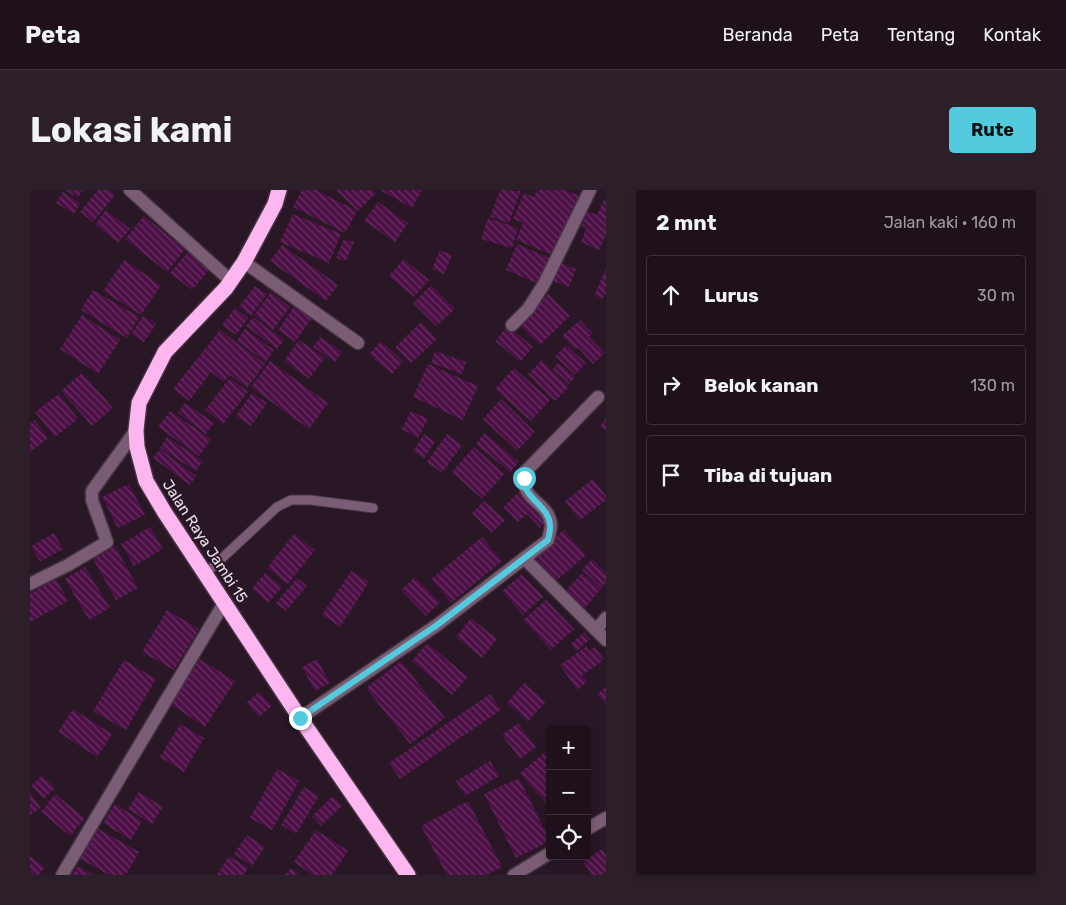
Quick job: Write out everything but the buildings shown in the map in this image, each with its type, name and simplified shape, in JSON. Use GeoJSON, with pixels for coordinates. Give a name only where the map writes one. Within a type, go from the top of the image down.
{"type":"FeatureCollection","features":[{"type":"Feature","properties":{"kind":"highway","name":"Jalan Raya Jambi 15"},"geometry":{"type":"LineString","coordinates":[[279,190],[275,204],[244,262],[231,281],[165,352],[139,403],[136,430],[137,446],[146,481],[300,718],[408,875]]}},
{"type":"Feature","properties":{"kind":"street"},"geometry":{"type":"LineString","coordinates":[[130,190],[231,281]]}},
{"type":"Feature","properties":{"kind":"street"},"geometry":{"type":"LineString","coordinates":[[512,325],[528,308],[544,284],[590,190]]}},
{"type":"Feature","properties":{"kind":"street"},"geometry":{"type":"LineString","coordinates":[[244,262],[358,343]]}},
{"type":"Feature","properties":{"kind":"street"},"geometry":{"type":"LineString","coordinates":[[300,718],[437,625],[548,540],[551,525],[548,514],[527,492],[524,485],[526,471],[598,397]]}},
{"type":"Feature","properties":{"kind":"street"},"geometry":{"type":"LineString","coordinates":[[30,584],[68,565],[107,542],[92,500],[92,491],[136,430]]}},
{"type":"Feature","properties":{"kind":"street"},"geometry":{"type":"LineString","coordinates":[[524,558],[606,640]]}},
{"type":"Feature","properties":{"kind":"street"},"geometry":{"type":"LineString","coordinates":[[62,875],[224,603]]}},
{"type":"Feature","properties":{"kind":"street"},"geometry":{"type":"LineString","coordinates":[[596,630],[606,618]]}},
{"type":"Feature","properties":{"kind":"street"},"geometry":{"type":"LineString","coordinates":[[591,827],[606,818]]}},
{"type":"Feature","properties":{"kind":"street"},"geometry":{"type":"LineString","coordinates":[[514,875],[546,855]]}},
{"type":"Feature","properties":{"kind":"lane"},"geometry":{"type":"LineString","coordinates":[[206,574],[277,507],[291,500],[311,500],[373,508]]}},
{"type":"Feature","properties":{"kind":"route"},"geometry":{"type":"LineString","coordinates":[[300,718],[437,625],[548,540],[551,525],[548,514],[527,492],[524,478]]}}]}
